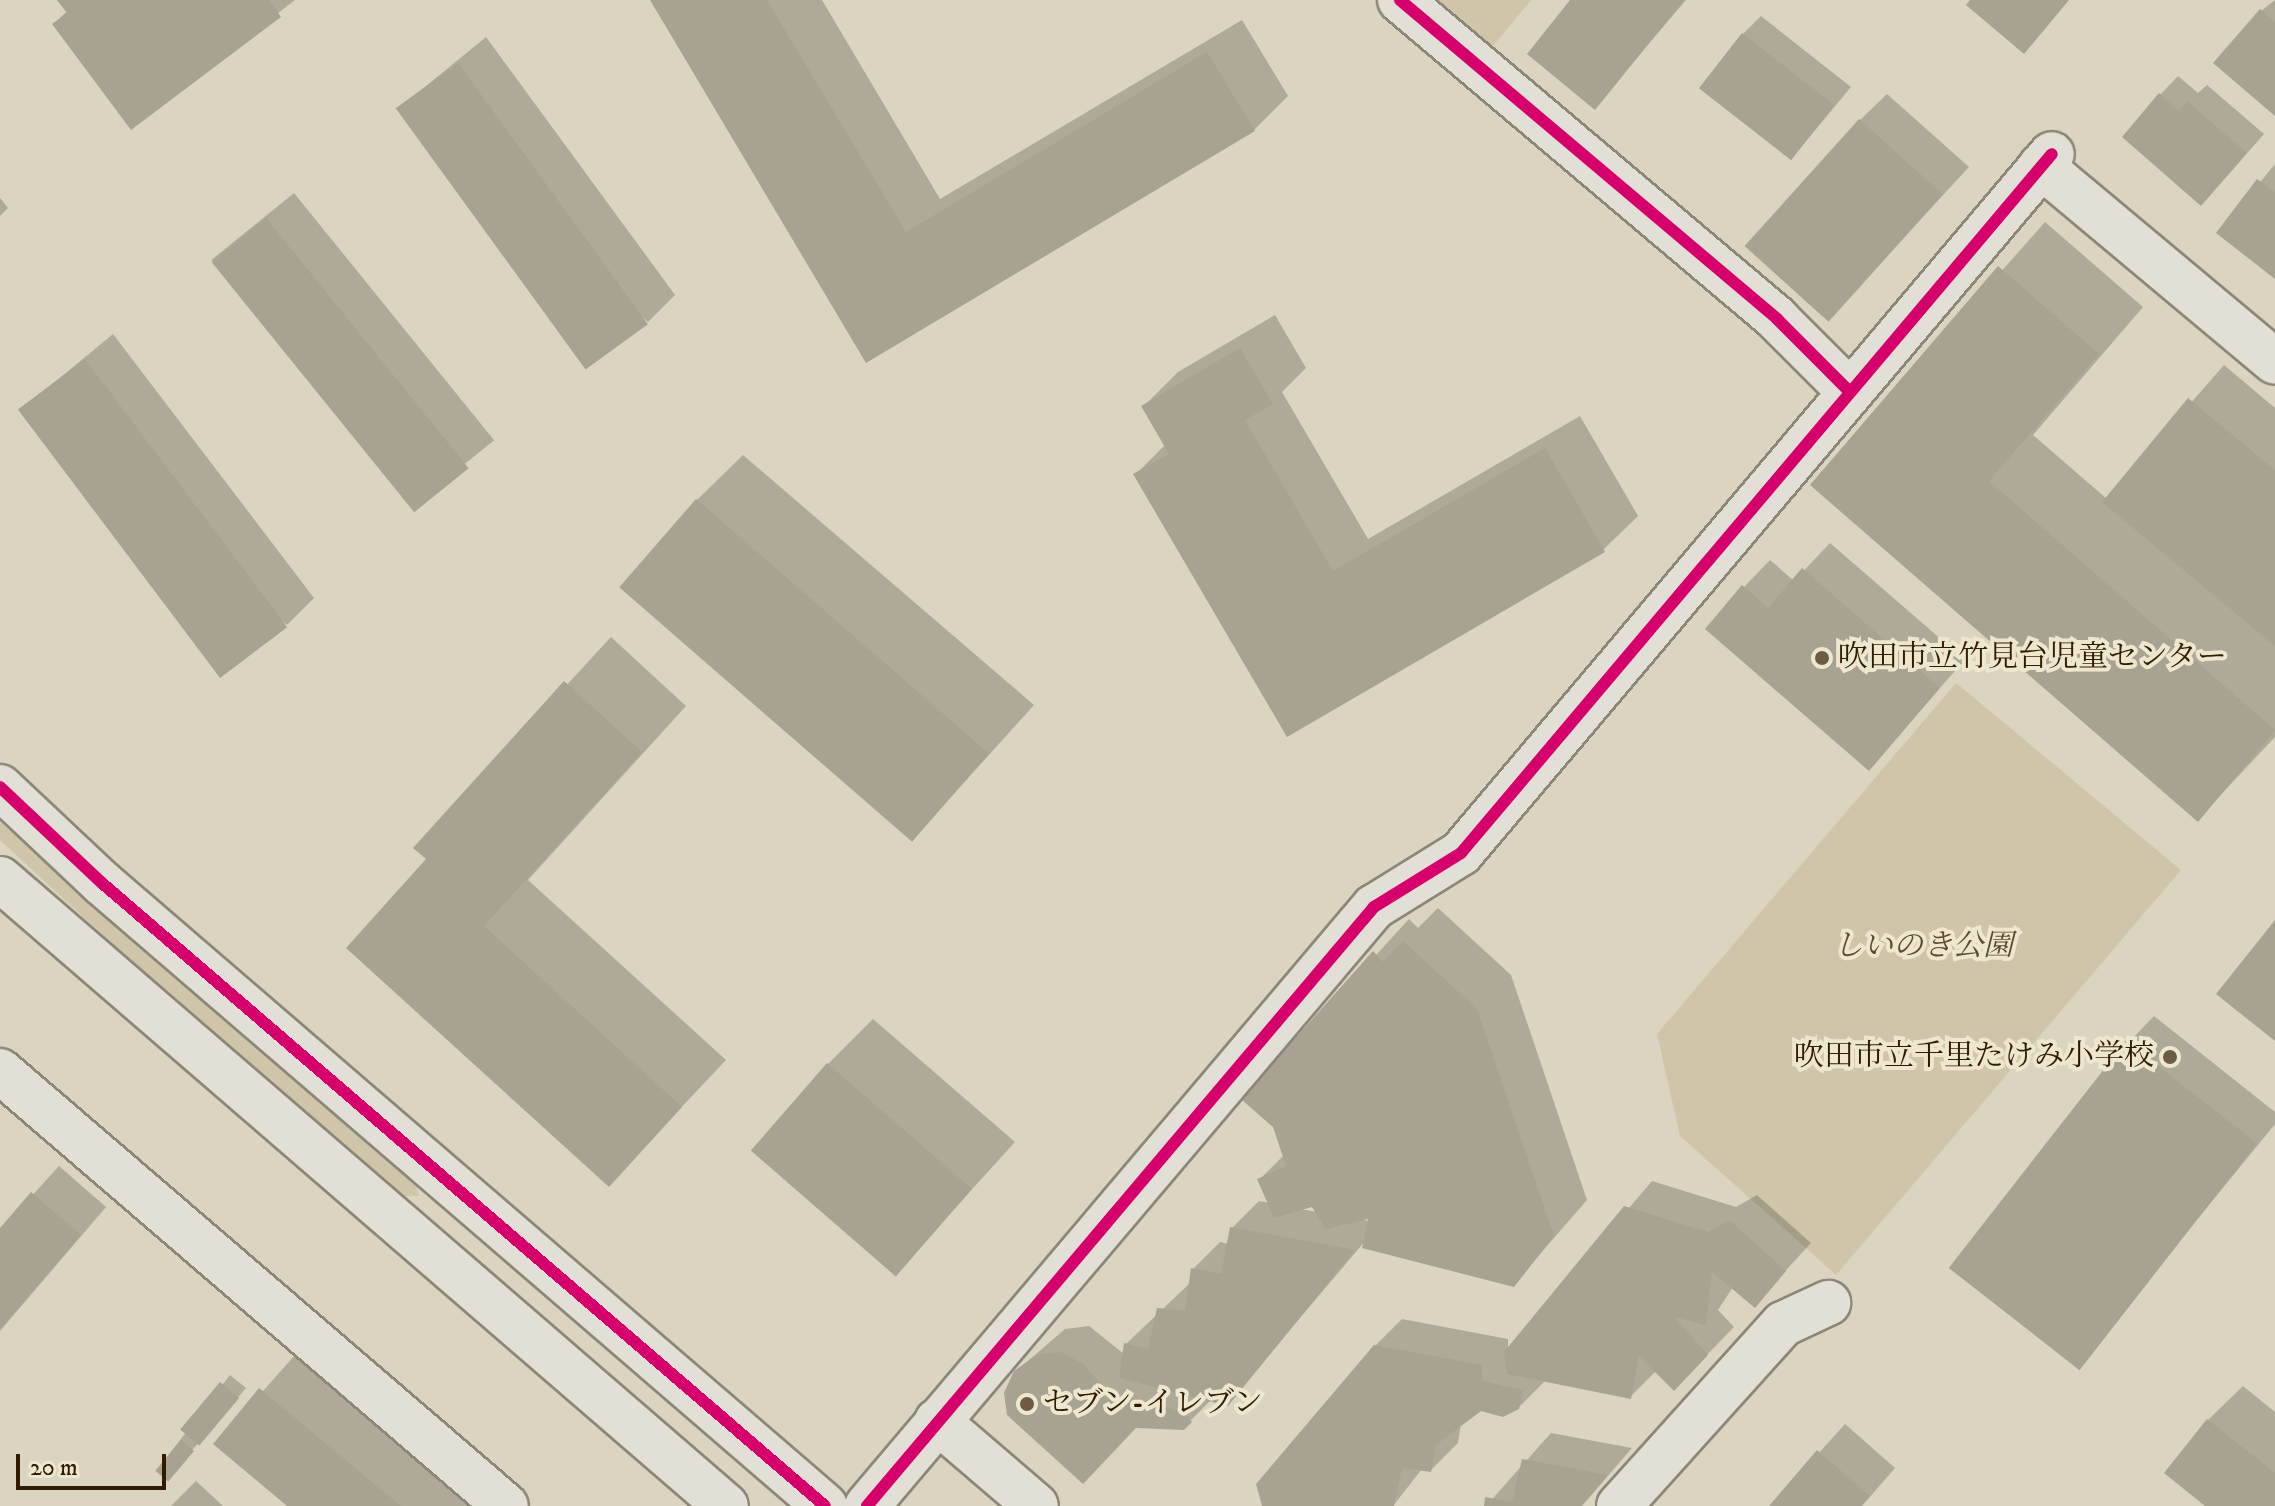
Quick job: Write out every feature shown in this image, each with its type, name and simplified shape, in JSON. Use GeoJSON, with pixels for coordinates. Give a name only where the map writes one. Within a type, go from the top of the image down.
{"type":"FeatureCollection","features":[{"type":"Feature","properties":{"kind":"street"},"geometry":{"type":"LineString","coordinates":[[1400,0],[1777,319],[1848,390]]}},
{"type":"Feature","properties":{"kind":"street"},"geometry":{"type":"LineString","coordinates":[[867,1506],[1374,907],[1461,853],[1848,390],[2046,160],[2275,362]]}},
{"type":"Feature","properties":{"kind":"street"},"geometry":{"type":"LineString","coordinates":[[0,787],[102,883],[825,1506]]}},
{"type":"Feature","properties":{"kind":"street"},"geometry":{"type":"LineString","coordinates":[[0,879],[726,1506]]}},
{"type":"Feature","properties":{"kind":"street"},"geometry":{"type":"LineString","coordinates":[[0,1071],[506,1506]]}},
{"type":"Feature","properties":{"kind":"street"},"geometry":{"type":"LineString","coordinates":[[1619,1506],[1783,1324],[1828,1303]]}},
{"type":"Feature","properties":{"kind":"street"},"geometry":{"type":"LineString","coordinates":[[937,1421],[1036,1506]]}},
{"type":"Feature","properties":{"kind":"green space"},"geometry":{"type":"Polygon","coordinates":[[[1437,0],[1531,0],[1492,47],[1437,0]]]}},
{"type":"Feature","properties":{"kind":"green space","name":"しいのき公園"},"geometry":{"type":"Polygon","coordinates":[[[1956,683],[2181,870],[1836,1275],[1680,1136],[1657,1034],[1956,683]]]}},
{"type":"Feature","properties":{"kind":"green space"},"geometry":{"type":"Polygon","coordinates":[[[0,822],[415,1183],[419,1196],[404,1196],[119,950],[0,840],[0,822]]]}},
{"type":"Feature","properties":{"kind":"building"},"geometry":{"type":"Polygon","coordinates":[[[57,0],[269,0],[281,17],[131,130],[52,24],[67,13],[57,0]]]}},
{"type":"Feature","properties":{"kind":"building"},"geometry":{"type":"Polygon","coordinates":[[[650,0],[767,0],[906,232],[1207,52],[1255,131],[866,363],[650,0]]]}},
{"type":"Feature","properties":{"kind":"building"},"geometry":{"type":"Polygon","coordinates":[[[1570,0],[1684,0],[1595,110],[1527,54],[1570,0]]]}},
{"type":"Feature","properties":{"kind":"building"},"geometry":{"type":"Polygon","coordinates":[[[1970,0],[2069,0],[2024,54],[1966,5],[1970,0]]]}},
{"type":"Feature","properties":{"kind":"building"},"geometry":{"type":"Polygon","coordinates":[[[2260,9],[2275,22],[2275,116],[2213,63],[2260,9]]]}},
{"type":"Feature","properties":{"kind":"building"},"geometry":{"type":"Polygon","coordinates":[[[1742,33],[1834,105],[1791,160],[1699,88],[1742,33]]]}},
{"type":"Feature","properties":{"kind":"building"},"geometry":{"type":"Polygon","coordinates":[[[458,63],[648,324],[586,370],[396,108],[458,63]]]}},
{"type":"Feature","properties":{"kind":"building"},"geometry":{"type":"Polygon","coordinates":[[[2159,93],[2179,111],[2187,101],[2247,153],[2201,206],[2122,137],[2159,93]]]}},
{"type":"Feature","properties":{"kind":"building"},"geometry":{"type":"Polygon","coordinates":[[[1859,119],[1943,195],[1829,322],[1745,246],[1859,119]]]}},
{"type":"Feature","properties":{"kind":"building"},"geometry":{"type":"Polygon","coordinates":[[[2257,179],[2275,192],[2275,279],[2216,233],[2257,179]]]}},
{"type":"Feature","properties":{"kind":"building"},"geometry":{"type":"Polygon","coordinates":[[[266,218],[469,468],[414,512],[212,262],[266,218]]]}},
{"type":"Feature","properties":{"kind":"building"},"geometry":{"type":"Polygon","coordinates":[[[1998,266],[2099,354],[1989,481],[2275,730],[2198,822],[1810,485],[1998,266]]]}},
{"type":"Feature","properties":{"kind":"building"},"geometry":{"type":"Polygon","coordinates":[[[1240,348],[1273,404],[1245,420],[1333,571],[1545,448],[1605,552],[1287,737],[1133,474],[1169,454],[1141,406],[1240,348]]]}},
{"type":"Feature","properties":{"kind":"building"},"geometry":{"type":"Polygon","coordinates":[[[85,359],[287,627],[220,678],[18,410],[85,359]]]}},
{"type":"Feature","properties":{"kind":"building"},"geometry":{"type":"Polygon","coordinates":[[[2188,398],[2275,470],[2275,646],[2102,502],[2188,398]]]}},
{"type":"Feature","properties":{"kind":"building"},"geometry":{"type":"Polygon","coordinates":[[[696,499],[989,754],[912,842],[619,587],[696,499]]]}},
{"type":"Feature","properties":{"kind":"building","name":"吹田市立竹見台児童センター"},"geometry":{"type":"Polygon","coordinates":[[[1802,568],[1940,688],[1869,771],[1705,629],[1742,585],[1768,608],[1802,568]]]}},
{"type":"Feature","properties":{"kind":"building"},"geometry":{"type":"Polygon","coordinates":[[[564,681],[642,752],[484,926],[682,1107],[609,1187],[346,948],[426,859],[413,848],[564,681]]]}},
{"type":"Feature","properties":{"kind":"building"},"geometry":{"type":"Polygon","coordinates":[[[2275,920],[2275,1041],[2216,994],[2275,920]]]}},
{"type":"Feature","properties":{"kind":"building"},"geometry":{"type":"Polygon","coordinates":[[[1403,941],[1477,1009],[1554,1236],[1514,1287],[1362,1248],[1368,1219],[1326,1229],[1312,1207],[1274,1218],[1257,1179],[1286,1166],[1273,1127],[1241,1099],[1373,951],[1383,962],[1403,941]]]}},
{"type":"Feature","properties":{"kind":"building"},"geometry":{"type":"Polygon","coordinates":[[[2126,1041],[2257,1143],[2079,1370],[1949,1268],[2126,1041]]]}},
{"type":"Feature","properties":{"kind":"building"},"geometry":{"type":"Polygon","coordinates":[[[827,1063],[972,1189],[896,1277],[751,1151],[827,1063]]]}},
{"type":"Feature","properties":{"kind":"building"},"geometry":{"type":"Polygon","coordinates":[[[31,1192],[81,1235],[0,1329],[0,1228],[31,1192]]]}},
{"type":"Feature","properties":{"kind":"building"},"geometry":{"type":"Polygon","coordinates":[[[1624,1206],[1708,1232],[1729,1220],[1786,1271],[1755,1308],[1712,1272],[1706,1325],[1674,1317],[1708,1355],[1674,1391],[1639,1356],[1631,1399],[1507,1374],[1504,1352],[1624,1206]]]}},
{"type":"Feature","properties":{"kind":"building"},"geometry":{"type":"Polygon","coordinates":[[[1230,1227],[1355,1250],[1228,1406],[1119,1378],[1124,1343],[1148,1349],[1157,1308],[1185,1311],[1191,1268],[1221,1274],[1230,1227]]]}},
{"type":"Feature","properties":{"kind":"building"},"geometry":{"type":"Polygon","coordinates":[[[1374,1345],[1482,1365],[1482,1381],[1523,1390],[1519,1409],[1503,1417],[1481,1411],[1436,1445],[1431,1472],[1402,1468],[1394,1506],[1262,1506],[1256,1484],[1374,1345]]]}},
{"type":"Feature","properties":{"kind":"building"},"geometry":{"type":"Polygon","coordinates":[[[1061,1352],[1083,1364],[1118,1404],[1149,1402],[1184,1412],[1192,1422],[1184,1430],[1136,1428],[1083,1484],[1007,1415],[1004,1393],[1014,1371],[1037,1355],[1061,1352]]]}},
{"type":"Feature","properties":{"kind":"building"},"geometry":{"type":"Polygon","coordinates":[[[220,1382],[239,1398],[199,1446],[180,1429],[220,1382]]]}},
{"type":"Feature","properties":{"kind":"building"},"geometry":{"type":"Polygon","coordinates":[[[259,1388],[401,1506],[287,1506],[213,1444],[259,1388]]]}},
{"type":"Feature","properties":{"kind":"building"},"geometry":{"type":"Polygon","coordinates":[[[2207,1419],[2275,1473],[2275,1506],[2205,1506],[2164,1473],[2207,1419]]]}},
{"type":"Feature","properties":{"kind":"building"},"geometry":{"type":"Polygon","coordinates":[[[181,1440],[194,1451],[168,1482],[155,1471],[181,1440]]]}},
{"type":"Feature","properties":{"kind":"building"},"geometry":{"type":"Polygon","coordinates":[[[1817,1450],[1870,1496],[1861,1506],[1769,1506],[1817,1450]]]}},
{"type":"Feature","properties":{"kind":"building"},"geometry":{"type":"Polygon","coordinates":[[[1522,1459],[1608,1475],[1581,1506],[1484,1506],[1485,1497],[1512,1502],[1522,1459]]]}},
{"type":"Feature","properties":{"kind":"cycle path"},"geometry":{"type":"LineString","coordinates":[[1400,0],[1777,319],[1848,390]]}},
{"type":"Feature","properties":{"kind":"cycle path"},"geometry":{"type":"LineString","coordinates":[[867,1506],[1374,907],[1461,853],[2052,154]]}},
{"type":"Feature","properties":{"kind":"cycle path"},"geometry":{"type":"LineString","coordinates":[[0,787],[102,883],[825,1506]]}},
{"type":"Feature","properties":{"kind":"place","name":"吹田市立竹見台児童センター"},"geometry":{"type":"Point","coordinates":[1822,658]}},
{"type":"Feature","properties":{"kind":"place","name":"吹田市立千里たけみ小学校"},"geometry":{"type":"Point","coordinates":[2170,1057]}},
{"type":"Feature","properties":{"kind":"place","name":"セブン-イレブン"},"geometry":{"type":"Point","coordinates":[1027,1404]}}]}
